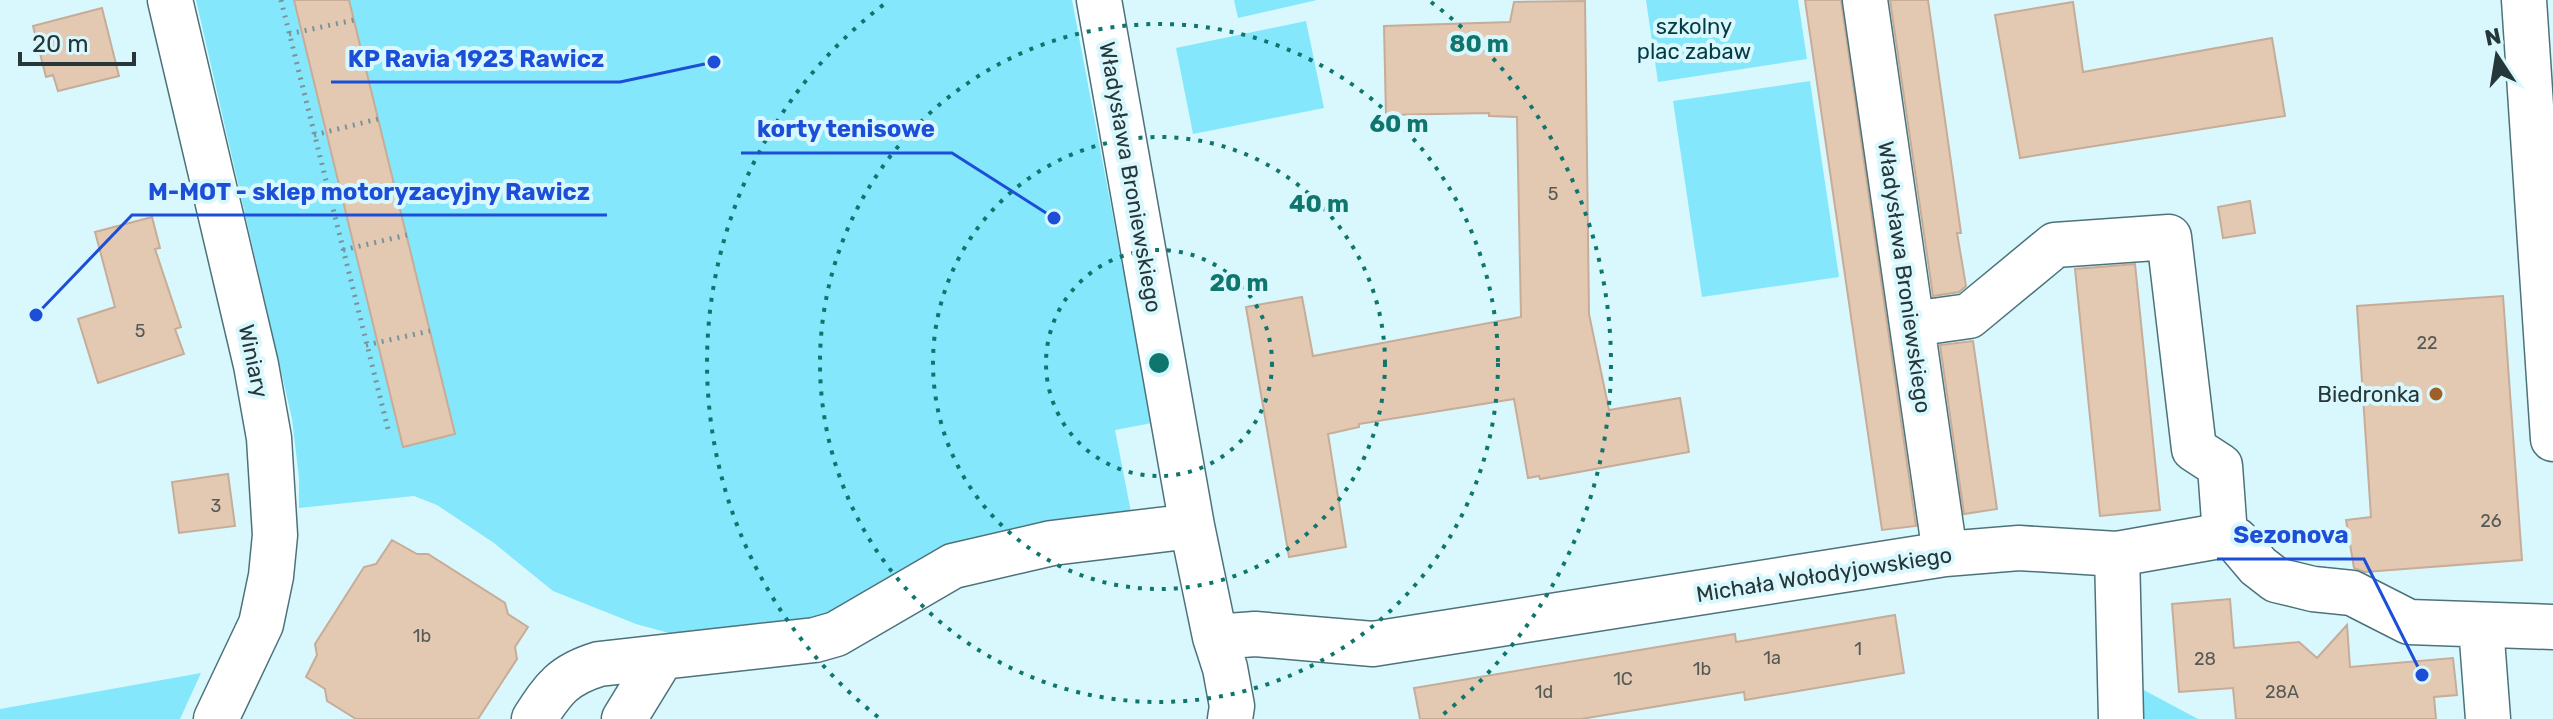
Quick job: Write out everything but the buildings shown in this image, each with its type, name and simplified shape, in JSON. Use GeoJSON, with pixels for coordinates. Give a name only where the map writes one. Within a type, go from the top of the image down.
{"type":"FeatureCollection","features":[{"type":"Feature","properties":{"kind":"street","name":"Winiary"},"geometry":{"type":"LineString","coordinates":[[170,0],[256,365],[269,438],[275,535],[271,576],[261,624],[231,713]]}},
{"type":"Feature","properties":{"kind":"street","name":"Władysława Broniewskiego"},"geometry":{"type":"LineString","coordinates":[[1099,0],[1192,526],[1215,637],[1228,681],[1232,706],[1230,719]]}},
{"type":"Feature","properties":{"kind":"street","name":"Władysława Broniewskiego"},"geometry":{"type":"LineString","coordinates":[[1865,0],[1945,554]]}},
{"type":"Feature","properties":{"kind":"street"},"geometry":{"type":"LineString","coordinates":[[2524,0],[2553,439]]}},
{"type":"Feature","properties":{"kind":"street"},"geometry":{"type":"LineString","coordinates":[[1912,324],[1969,316],[2055,245],[2169,237],[2194,449],[2220,466],[2225,535],[2236,540],[2258,566],[2276,580],[2313,589],[2352,593],[2409,622],[2553,627]]}},
{"type":"Feature","properties":{"kind":"street"},"geometry":{"type":"LineString","coordinates":[[534,719],[552,690],[567,677],[599,664],[815,640],[836,634],[953,566],[1052,543],[1192,526]]}},
{"type":"Feature","properties":{"kind":"street","name":"Michała Wołodyjowskiego"},"geometry":{"type":"LineString","coordinates":[[1215,637],[1255,634],[1373,644],[1945,554],[2019,548],[2117,554],[2225,535]]}},
{"type":"Feature","properties":{"kind":"street"},"geometry":{"type":"LineString","coordinates":[[2117,554],[2121,719]]}},
{"type":"Feature","properties":{"kind":"street"},"geometry":{"type":"LineString","coordinates":[[2481,626],[2488,719]]}},
{"type":"Feature","properties":{"kind":"street","name":"Władysława Broniewskiego"},"geometry":{"type":"LineString","coordinates":[[1200,719],[1215,637]]}},
{"type":"Feature","properties":{"kind":"street"},"geometry":{"type":"LineString","coordinates":[[624,719],[662,657]]}},
{"type":"Feature","properties":{"kind":"path"},"geometry":{"type":"LineString","coordinates":[[281,0],[388,429]]}},
{"type":"Feature","properties":{"kind":"path"},"geometry":{"type":"LineString","coordinates":[[289,34],[354,20]]}},
{"type":"Feature","properties":{"kind":"path"},"geometry":{"type":"LineString","coordinates":[[314,135],[378,119]]}},
{"type":"Feature","properties":{"kind":"path"},"geometry":{"type":"LineString","coordinates":[[343,250],[407,235]]}},
{"type":"Feature","properties":{"kind":"path"},"geometry":{"type":"LineString","coordinates":[[366,345],[430,331]]}},
{"type":"Feature","properties":{"kind":"green space"},"geometry":{"type":"Polygon","coordinates":[[[196,0],[1072,0],[1152,423],[1115,430],[1131,512],[806,622],[723,636],[669,633],[636,624],[553,591],[494,543],[437,505],[414,496],[299,508],[292,419],[196,0]]]}},
{"type":"Feature","properties":{"kind":"green space"},"geometry":{"type":"Polygon","coordinates":[[[1234,0],[1317,0],[1238,18],[1234,0]]]}},
{"type":"Feature","properties":{"kind":"green space","name":"szkolny plac zabaw"},"geometry":{"type":"Polygon","coordinates":[[[1646,0],[1798,0],[1807,59],[1658,82],[1646,0]]]}},
{"type":"Feature","properties":{"kind":"green space"},"geometry":{"type":"Polygon","coordinates":[[[1306,21],[1324,108],[1193,134],[1176,48],[1306,21]]]}},
{"type":"Feature","properties":{"kind":"green space"},"geometry":{"type":"Polygon","coordinates":[[[1810,81],[1839,277],[1702,297],[1673,101],[1810,81]]]}},
{"type":"Feature","properties":{"kind":"green space"},"geometry":{"type":"Polygon","coordinates":[[[201,673],[180,719],[0,719],[0,709],[201,673]]]}},
{"type":"Feature","properties":{"kind":"green space"},"geometry":{"type":"Polygon","coordinates":[[[2140,688],[2198,719],[2142,719],[2140,688]]]}},
{"type":"Feature","properties":{"kind":"place","name":"KP Ravia 1923 Rawicz"},"geometry":{"type":"Point","coordinates":[714,62]}},
{"type":"Feature","properties":{"kind":"place","name":"korty tenisowe"},"geometry":{"type":"Point","coordinates":[1054,218]}},
{"type":"Feature","properties":{"kind":"place","name":"M-MOT - sklep motoryzacyjny Rawicz"},"geometry":{"type":"Point","coordinates":[36,315]}},
{"type":"Feature","properties":{"kind":"place","name":"Biedronka"},"geometry":{"type":"Point","coordinates":[2436,394]}},
{"type":"Feature","properties":{"kind":"place","name":"Sezonova"},"geometry":{"type":"Point","coordinates":[2422,675]}}]}
